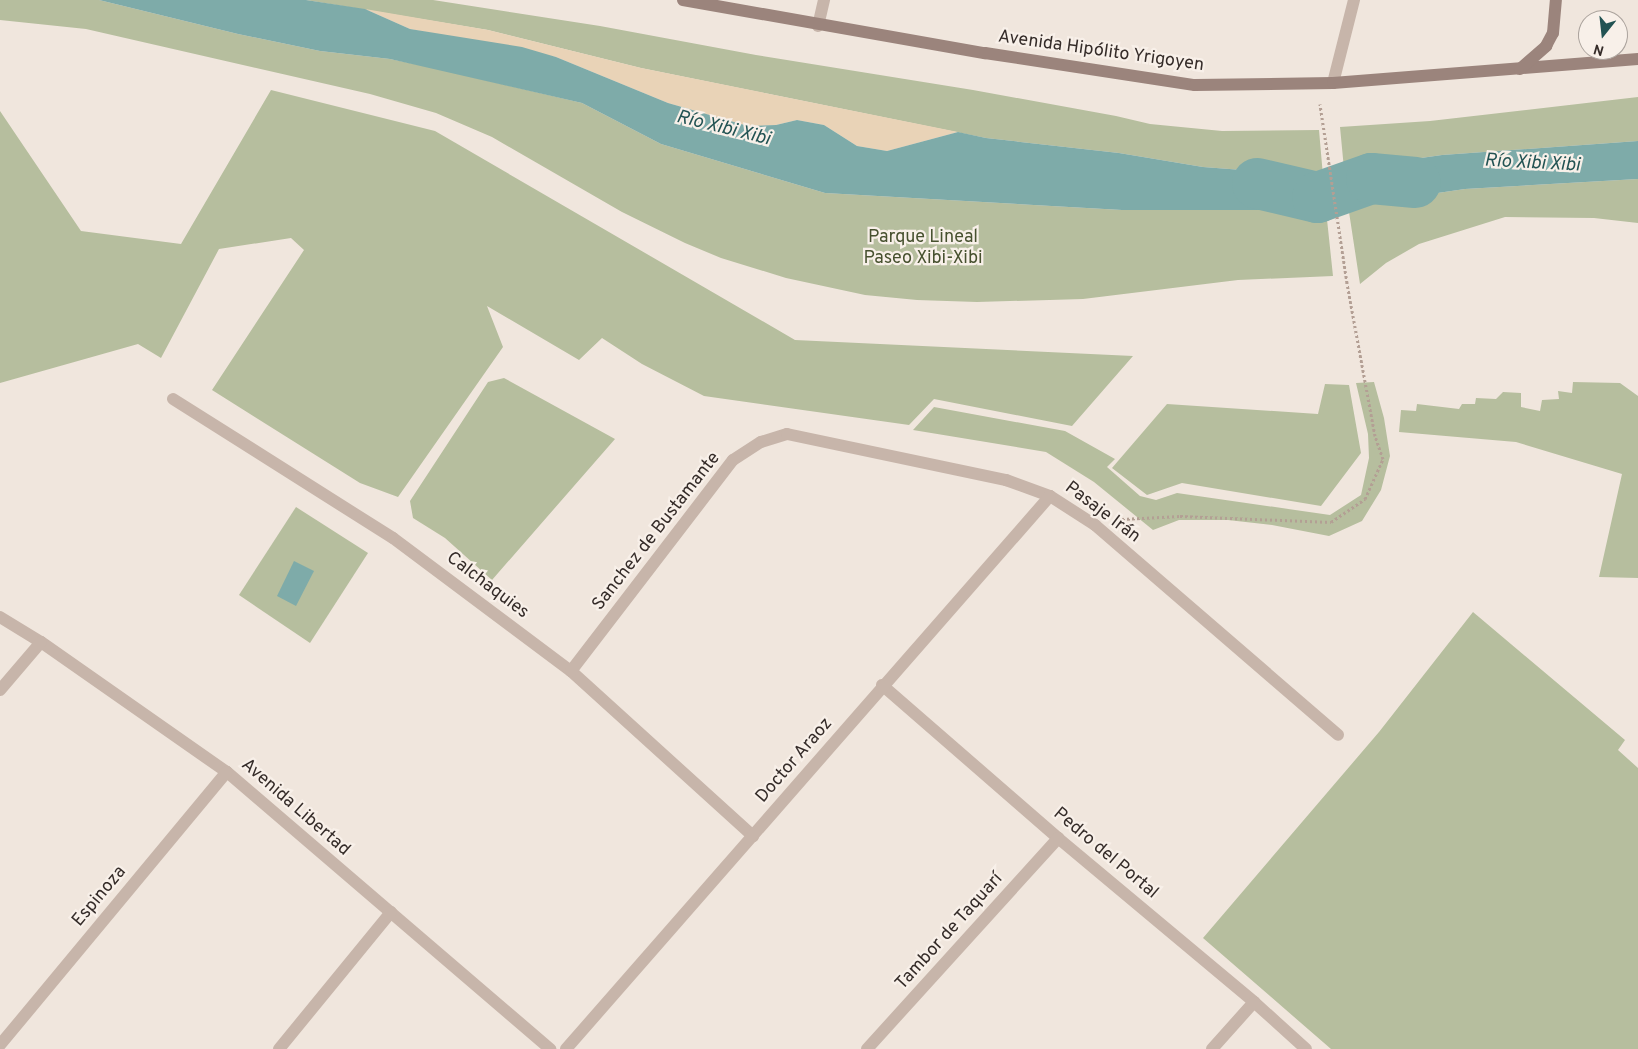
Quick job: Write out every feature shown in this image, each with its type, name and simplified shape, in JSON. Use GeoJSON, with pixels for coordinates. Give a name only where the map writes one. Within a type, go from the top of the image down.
{"type":"FeatureCollection","features":[{"type":"Feature","properties":{"kind":"main road","name":"Avenida Hipólito Yrigoyen"},"geometry":{"type":"LineString","coordinates":[[683,0],[818,26],[1195,85],[1333,83],[1638,59]]}},
{"type":"Feature","properties":{"kind":"main road"},"geometry":{"type":"LineString","coordinates":[[1520,69],[1546,46],[1554,33],[1556,0]]}},
{"type":"Feature","properties":{"kind":"street"},"geometry":{"type":"LineString","coordinates":[[818,26],[824,0]]}},
{"type":"Feature","properties":{"kind":"street"},"geometry":{"type":"LineString","coordinates":[[1333,83],[1354,0]]}},
{"type":"Feature","properties":{"kind":"street","name":"Calchaquies"},"geometry":{"type":"LineString","coordinates":[[173,399],[393,538],[571,671],[753,836]]}},
{"type":"Feature","properties":{"kind":"street","name":"Sanchez de Bustamante"},"geometry":{"type":"LineString","coordinates":[[571,671],[733,460],[761,442],[787,434]]}},
{"type":"Feature","properties":{"kind":"street","name":"Pasaje Irán"},"geometry":{"type":"LineString","coordinates":[[787,434],[1006,480],[1050,496],[1095,525],[1338,735]]}},
{"type":"Feature","properties":{"kind":"street","name":"Doctor Araoz"},"geometry":{"type":"LineString","coordinates":[[566,1049],[753,836],[882,685],[1050,496]]}},
{"type":"Feature","properties":{"kind":"street","name":"Avenida Libertad"},"geometry":{"type":"LineString","coordinates":[[0,617],[41,642],[227,772],[550,1049]]}},
{"type":"Feature","properties":{"kind":"street"},"geometry":{"type":"LineString","coordinates":[[0,690],[41,642]]}},
{"type":"Feature","properties":{"kind":"street","name":"Pedro del Portal"},"geometry":{"type":"LineString","coordinates":[[882,685],[1058,838],[1254,1002],[1306,1049]]}},
{"type":"Feature","properties":{"kind":"street","name":"Espinoza"},"geometry":{"type":"LineString","coordinates":[[0,1045],[227,772]]}},
{"type":"Feature","properties":{"kind":"street","name":"Tambor de Taquarí"},"geometry":{"type":"LineString","coordinates":[[867,1049],[1058,838]]}},
{"type":"Feature","properties":{"kind":"street"},"geometry":{"type":"LineString","coordinates":[[280,1049],[391,912]]}},
{"type":"Feature","properties":{"kind":"street"},"geometry":{"type":"LineString","coordinates":[[1212,1049],[1254,1002]]}},
{"type":"Feature","properties":{"kind":"path"},"geometry":{"type":"LineString","coordinates":[[1095,525],[1108,515],[1124,520],[1180,516],[1331,522],[1365,499],[1383,459],[1375,436],[1347,283],[1323,126]]}},
{"type":"Feature","properties":{"kind":"green space","name":"Parque Lineal Paseo Xibi-Xibi"},"geometry":{"type":"Polygon","coordinates":[[[0,0],[99,0],[238,34],[320,51],[390,59],[434,68],[582,103],[661,144],[825,193],[1122,210],[1326,210],[1333,276],[1238,280],[1083,299],[977,302],[917,300],[865,295],[786,278],[721,258],[685,243],[622,212],[492,137],[436,113],[370,94],[86,29],[0,20],[0,0]]]}},
{"type":"Feature","properties":{"kind":"green space"},"geometry":{"type":"Polygon","coordinates":[[[306,0],[433,0],[600,26],[756,55],[973,90],[1150,124],[1222,131],[1319,130],[1323,176],[1203,167],[1119,153],[986,138],[641,68],[488,30],[306,0]]]}},
{"type":"Feature","properties":{"kind":"green space"},"geometry":{"type":"Polygon","coordinates":[[[271,90],[435,131],[795,340],[1133,356],[1072,426],[934,399],[909,425],[704,396],[642,364],[602,338],[579,360],[487,306],[503,347],[398,497],[360,483],[212,390],[304,250],[291,238],[219,249],[161,358],[138,344],[0,383],[0,111],[81,231],[181,244],[271,90]]]}},
{"type":"Feature","properties":{"kind":"green space"},"geometry":{"type":"Polygon","coordinates":[[[1638,97],[1638,141],[1442,155],[1344,169],[1340,127],[1430,121],[1638,97]]]}},
{"type":"Feature","properties":{"kind":"green space"},"geometry":{"type":"Polygon","coordinates":[[[1638,179],[1638,223],[1594,218],[1505,217],[1419,244],[1386,263],[1360,284],[1349,212],[1383,201],[1465,189],[1638,179]]]}},
{"type":"Feature","properties":{"kind":"green space"},"geometry":{"type":"Polygon","coordinates":[[[504,378],[615,439],[492,580],[445,538],[413,518],[410,501],[488,382],[504,378]]]}},
{"type":"Feature","properties":{"kind":"green space"},"geometry":{"type":"Polygon","coordinates":[[[1374,382],[1384,418],[1390,456],[1381,490],[1362,521],[1329,536],[1272,525],[1228,520],[1179,520],[1153,530],[1094,482],[1046,452],[913,430],[934,407],[1065,431],[1115,459],[1107,467],[1140,496],[1156,500],[1177,493],[1330,515],[1361,495],[1369,458],[1368,434],[1356,383],[1374,382]]]}},
{"type":"Feature","properties":{"kind":"green space"},"geometry":{"type":"Polygon","coordinates":[[[1573,382],[1620,383],[1638,396],[1638,578],[1599,577],[1622,474],[1516,442],[1399,432],[1401,410],[1416,411],[1417,404],[1459,409],[1462,404],[1475,404],[1476,398],[1496,399],[1503,392],[1521,393],[1521,407],[1540,411],[1542,400],[1559,399],[1558,391],[1572,393],[1573,382]]]}},
{"type":"Feature","properties":{"kind":"green space"},"geometry":{"type":"Polygon","coordinates":[[[1325,384],[1349,385],[1361,453],[1321,506],[1182,483],[1147,495],[1112,468],[1167,404],[1318,414],[1325,384]]]}},
{"type":"Feature","properties":{"kind":"green space"},"geometry":{"type":"Polygon","coordinates":[[[296,507],[368,553],[310,643],[239,595],[296,507]]]}},
{"type":"Feature","properties":{"kind":"green space"},"geometry":{"type":"Polygon","coordinates":[[[1473,612],[1625,740],[1618,750],[1638,768],[1638,1049],[1331,1049],[1203,938],[1379,732],[1473,612]]]}},
{"type":"Feature","properties":{"kind":"sand"},"geometry":{"type":"Polygon","coordinates":[[[365,9],[488,30],[641,68],[958,132],[887,151],[857,146],[824,125],[797,120],[776,125],[748,126],[668,103],[556,57],[410,29],[365,9]]]}},
{"type":"Feature","properties":{"kind":"water"},"geometry":{"type":"Polygon","coordinates":[[[99,0],[306,0],[365,9],[410,29],[522,47],[556,57],[668,103],[748,126],[776,125],[797,120],[824,125],[857,146],[887,151],[958,132],[986,138],[1119,153],[1203,167],[1323,176],[1326,210],[1122,210],[825,193],[661,144],[582,103],[390,59],[320,51],[238,34],[99,0]]]}},
{"type":"Feature","properties":{"kind":"water"},"geometry":{"type":"Polygon","coordinates":[[[1638,141],[1638,179],[1465,189],[1383,201],[1349,211],[1344,169],[1442,155],[1638,141]]]}},
{"type":"Feature","properties":{"kind":"water"},"geometry":{"type":"Polygon","coordinates":[[[294,561],[314,571],[296,606],[277,596],[294,561]]]}},
{"type":"Feature","properties":{"kind":"waterway","name":"Río Xibi Xibi"},"geometry":{"type":"LineString","coordinates":[[1257,183],[1317,197],[1371,178],[1415,182]]}}]}
